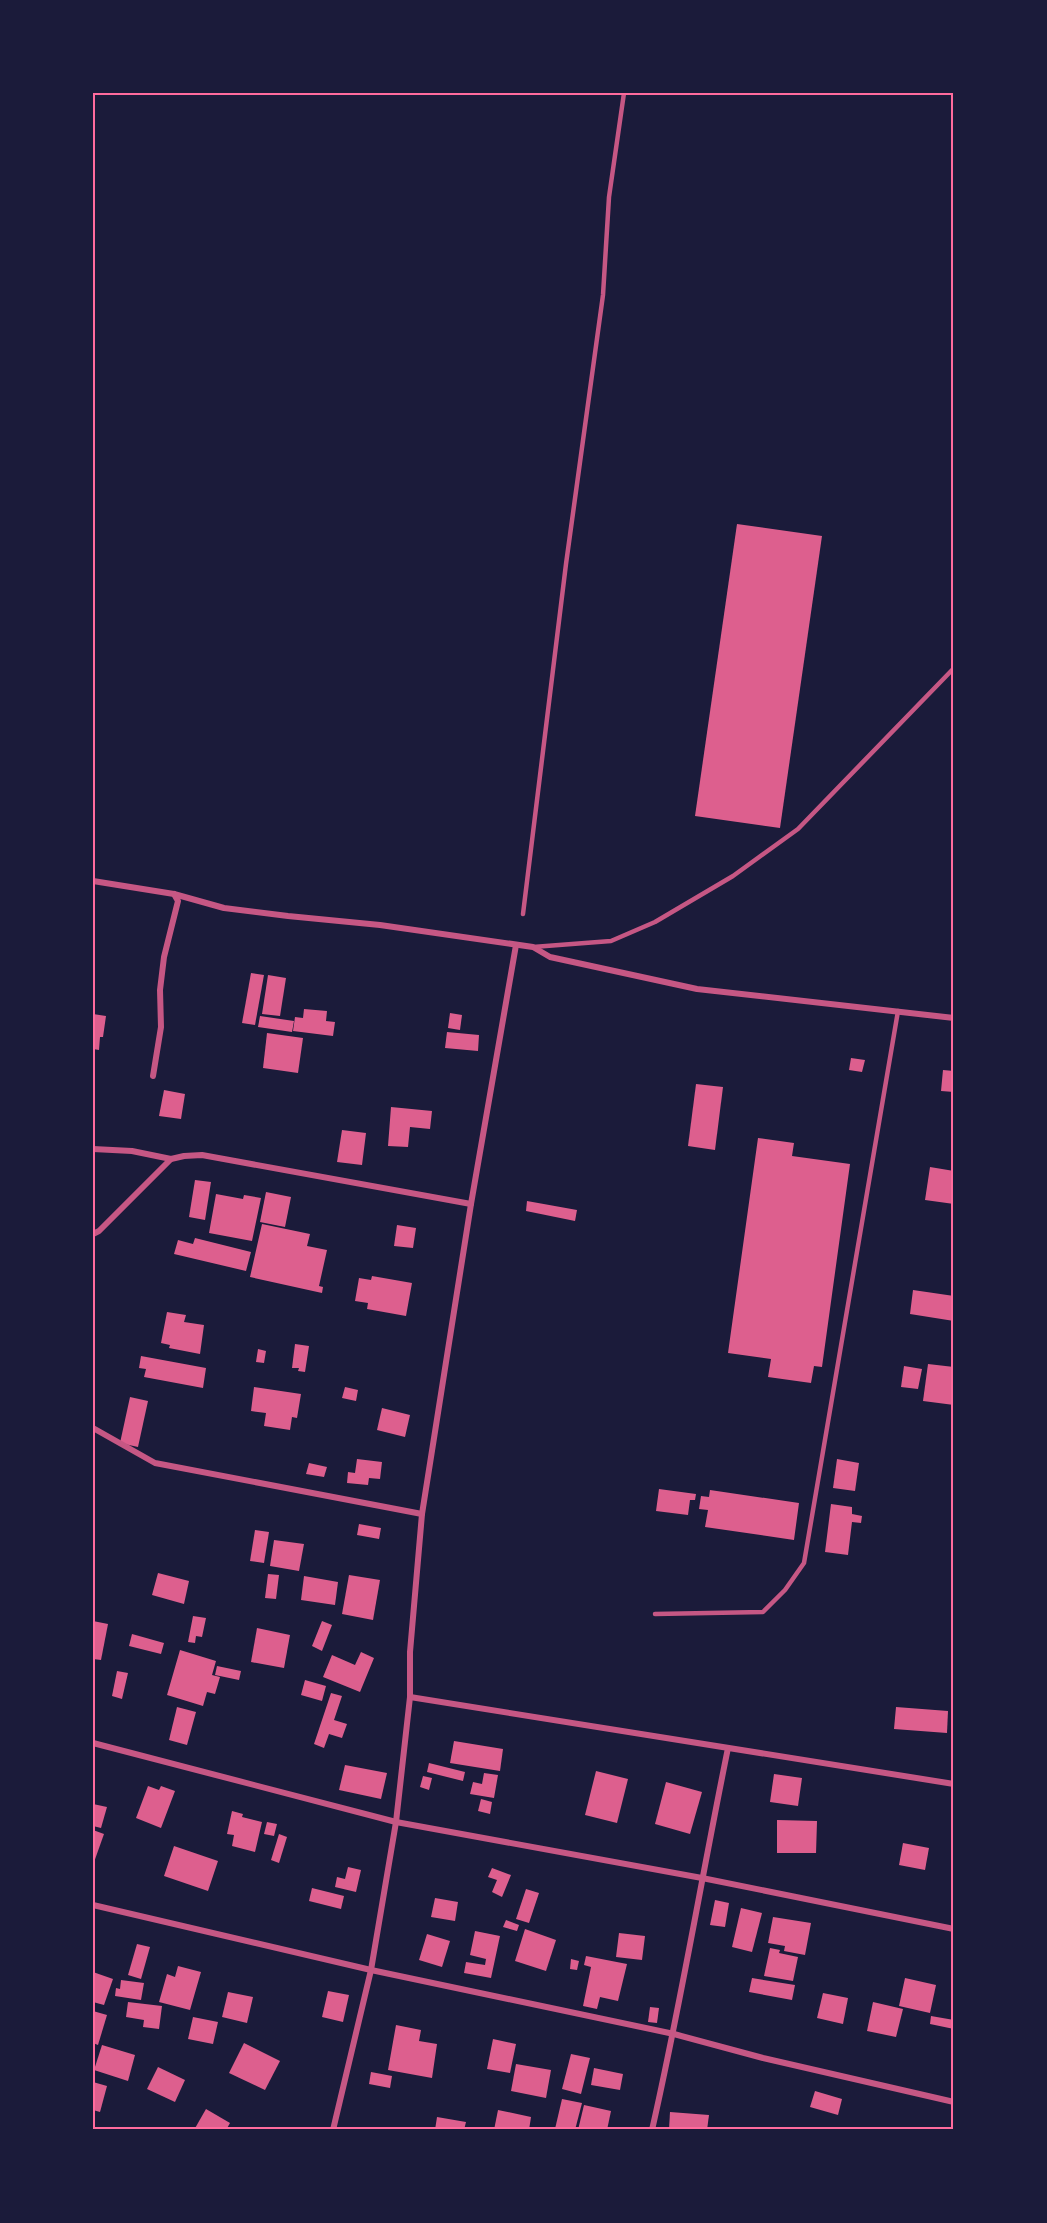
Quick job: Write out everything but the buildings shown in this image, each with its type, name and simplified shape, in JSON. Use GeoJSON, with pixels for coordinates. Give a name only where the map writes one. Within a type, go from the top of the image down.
{"type":"FeatureCollection","features":[{"type":"Feature","properties":{"kind":"street"},"geometry":{"type":"LineString","coordinates":[[93,881],[174,894],[224,908],[380,925],[533,947],[550,957],[697,990],[954,1018]]}},
{"type":"Feature","properties":{"kind":"street"},"geometry":{"type":"LineString","coordinates":[[153,1076],[161,1028],[160,990],[164,957],[178,902],[174,894]]}},
{"type":"Feature","properties":{"kind":"street"},"geometry":{"type":"LineString","coordinates":[[333,2130],[371,1970],[396,1822],[410,1697],[410,1652],[422,1514],[471,1204],[516,945]]}},
{"type":"Feature","properties":{"kind":"street"},"geometry":{"type":"LineString","coordinates":[[93,1149],[132,1151],[171,1159]]}},
{"type":"Feature","properties":{"kind":"street"},"geometry":{"type":"LineString","coordinates":[[93,1234],[99,1231],[171,1159],[184,1155],[202,1155],[471,1204]]}},
{"type":"Feature","properties":{"kind":"street"},"geometry":{"type":"LineString","coordinates":[[93,1428],[155,1463],[422,1514]]}},
{"type":"Feature","properties":{"kind":"street"},"geometry":{"type":"LineString","coordinates":[[410,1697],[954,1784]]}},
{"type":"Feature","properties":{"kind":"street"},"geometry":{"type":"LineString","coordinates":[[93,1743],[396,1822],[702,1878],[954,1929]]}},
{"type":"Feature","properties":{"kind":"street"},"geometry":{"type":"LineString","coordinates":[[652,2130],[674,2034],[728,1748]]}},
{"type":"Feature","properties":{"kind":"street"},"geometry":{"type":"LineString","coordinates":[[93,1905],[371,1970],[674,2034],[763,2058],[954,2102]]}},
{"type":"Feature","properties":{"kind":"lane"},"geometry":{"type":"LineString","coordinates":[[522,914],[603,295],[609,197],[624,93]]}},
{"type":"Feature","properties":{"kind":"lane"},"geometry":{"type":"LineString","coordinates":[[533,947],[611,941],[655,922],[733,876],[798,829],[954,668]]}},
{"type":"Feature","properties":{"kind":"lane"},"geometry":{"type":"LineString","coordinates":[[655,1614],[763,1612],[785,1590],[804,1563],[898,1011]]}}]}
